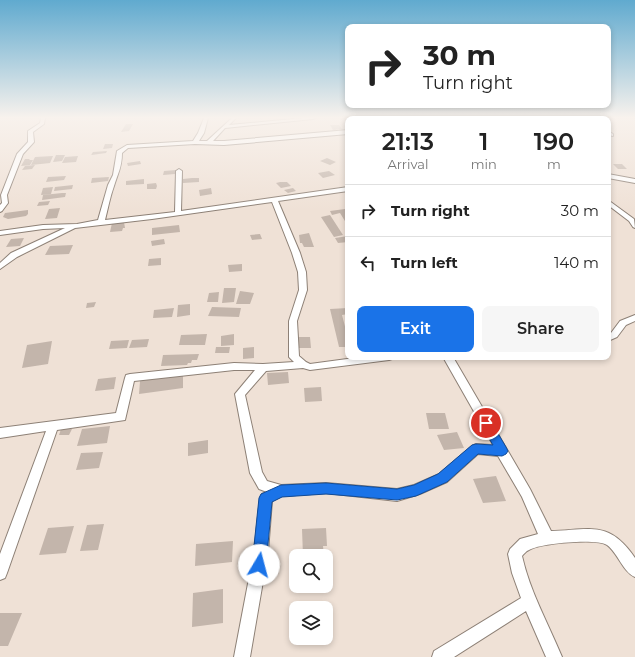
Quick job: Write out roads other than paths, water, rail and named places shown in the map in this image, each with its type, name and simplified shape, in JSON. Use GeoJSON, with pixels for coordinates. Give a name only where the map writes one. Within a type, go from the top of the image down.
{"type":"FeatureCollection","features":[{"type":"Feature","properties":{"kind":"street"},"geometry":{"type":"LineString","coordinates":[[0,210],[5,203],[4,195],[20,154],[25,149]]}},
{"type":"Feature","properties":{"kind":"street"},"geometry":{"type":"LineString","coordinates":[[101,222],[111,185],[116,175],[119,162],[118,156],[124,149]]}},
{"type":"Feature","properties":{"kind":"street"},"geometry":{"type":"LineString","coordinates":[[178,213],[179,171]]}},
{"type":"Feature","properties":{"kind":"street"},"geometry":{"type":"LineString","coordinates":[[611,177],[635,181]]}},
{"type":"Feature","properties":{"kind":"street"},"geometry":{"type":"LineString","coordinates":[[0,233],[43,227],[77,226],[345,189]]}},
{"type":"Feature","properties":{"kind":"street"},"geometry":{"type":"LineString","coordinates":[[274,200],[296,252],[302,272],[303,290],[293,321],[294,357],[303,365]]}},
{"type":"Feature","properties":{"kind":"street"},"geometry":{"type":"LineString","coordinates":[[611,204],[632,220],[635,226]]}},
{"type":"Feature","properties":{"kind":"street"},"geometry":{"type":"LineString","coordinates":[[0,267],[14,255],[77,226]]}},
{"type":"Feature","properties":{"kind":"street"},"geometry":{"type":"LineString","coordinates":[[611,336],[614,335],[623,323],[635,318]]}},
{"type":"Feature","properties":{"kind":"street"},"geometry":{"type":"LineString","coordinates":[[0,433],[122,417],[130,378],[237,366],[264,368],[303,365],[310,367],[365,360]]}},
{"type":"Feature","properties":{"kind":"street"},"geometry":{"type":"LineString","coordinates":[[450,360],[526,493],[547,538]]}},
{"type":"Feature","properties":{"kind":"street"},"geometry":{"type":"LineString","coordinates":[[264,368],[240,394],[256,473],[263,485],[281,491]]}},
{"type":"Feature","properties":{"kind":"street"},"geometry":{"type":"LineString","coordinates":[[0,574],[53,426]]}},
{"type":"Feature","properties":{"kind":"street"},"geometry":{"type":"LineString","coordinates":[[242,657],[261,552],[266,498],[281,491],[326,488],[397,495],[416,490],[443,478],[476,449],[502,451]]}},
{"type":"Feature","properties":{"kind":"street"},"geometry":{"type":"LineString","coordinates":[[554,657],[529,601],[519,573],[515,554],[525,544],[547,538],[598,536],[610,539],[624,554],[635,570]]}},
{"type":"Feature","properties":{"kind":"street"},"geometry":{"type":"LineString","coordinates":[[440,657],[529,601]]}}]}
